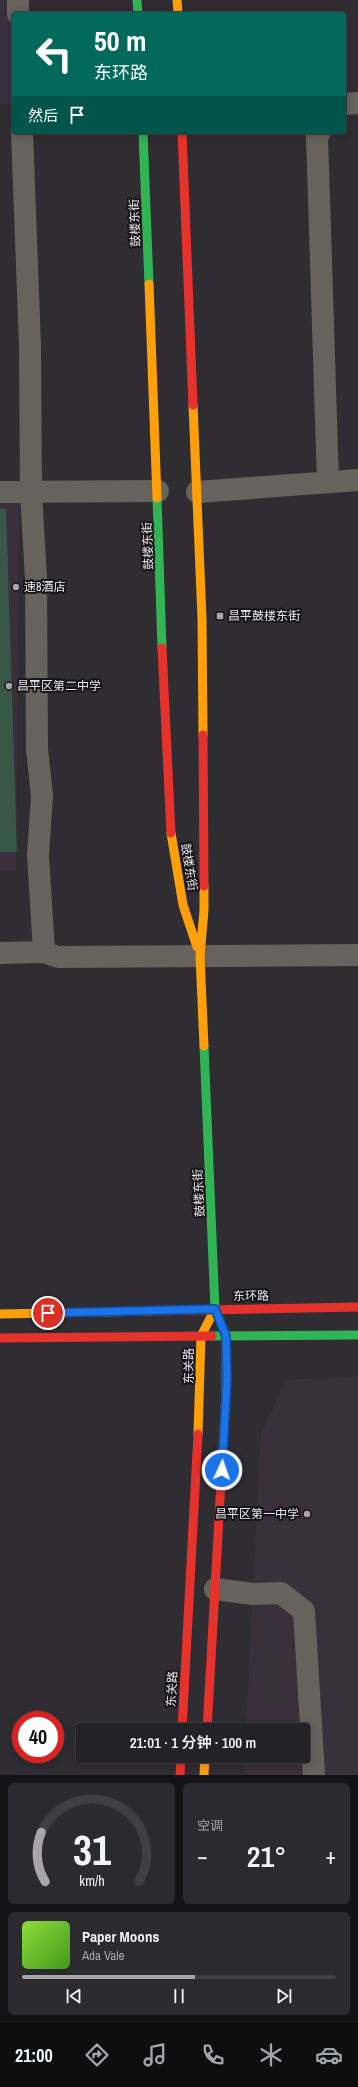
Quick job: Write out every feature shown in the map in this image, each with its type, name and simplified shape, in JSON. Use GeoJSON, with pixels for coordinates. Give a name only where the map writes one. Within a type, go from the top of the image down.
{"type":"FeatureCollection","features":[{"type":"Feature","properties":{"kind":"street"},"geometry":{"type":"LineString","coordinates":[[18,0],[18,12]]}},
{"type":"Feature","properties":{"kind":"street"},"geometry":{"type":"LineString","coordinates":[[137,0],[138,12]]}},
{"type":"Feature","properties":{"kind":"street"},"geometry":{"type":"LineString","coordinates":[[177,0],[178,12]]}},
{"type":"Feature","properties":{"kind":"street"},"geometry":{"type":"LineString","coordinates":[[346,104],[358,104]]}},
{"type":"Feature","properties":{"kind":"street"},"geometry":{"type":"LineString","coordinates":[[22,134],[30,346],[31,492],[36,579],[37,749],[42,796],[38,855],[44,952]]}},
{"type":"Feature","properties":{"kind":"street","name":"鼓楼东街"},"geometry":{"type":"LineString","coordinates":[[143,134],[158,491],[169,823],[183,905],[200,956]]}},
{"type":"Feature","properties":{"kind":"street","name":"鼓楼东街"},"geometry":{"type":"LineString","coordinates":[[182,134],[202,618],[204,910],[200,956],[215,1309]]}},
{"type":"Feature","properties":{"kind":"street"},"geometry":{"type":"LineString","coordinates":[[318,134],[317,136],[328,482]]}},
{"type":"Feature","properties":{"kind":"street"},"geometry":{"type":"LineString","coordinates":[[197,492],[358,480]]}},
{"type":"Feature","properties":{"kind":"street"},"geometry":{"type":"LineString","coordinates":[[0,492],[158,491]]}},
{"type":"Feature","properties":{"kind":"street"},"geometry":{"type":"LineString","coordinates":[[0,952],[44,952],[58,957],[358,954]]}},
{"type":"Feature","properties":{"kind":"street","name":"东环路"},"geometry":{"type":"LineString","coordinates":[[0,1314],[358,1307]]}},
{"type":"Feature","properties":{"kind":"street"},"geometry":{"type":"LineString","coordinates":[[207,1723],[227,1380],[226,1336],[215,1309]]}},
{"type":"Feature","properties":{"kind":"street","name":"东关路"},"geometry":{"type":"LineString","coordinates":[[182,1723],[201,1384],[201,1336],[215,1309]]}},
{"type":"Feature","properties":{"kind":"street"},"geometry":{"type":"LineString","coordinates":[[0,1338],[358,1335]]}},
{"type":"Feature","properties":{"kind":"street"},"geometry":{"type":"LineString","coordinates":[[215,1589],[253,1594],[282,1593],[304,1611],[314,1775]]}},
{"type":"Feature","properties":{"kind":"street"},"geometry":{"type":"LineString","coordinates":[[180,1775],[181,1763]]}},
{"type":"Feature","properties":{"kind":"street"},"geometry":{"type":"LineString","coordinates":[[204,1775],[205,1763]]}},
{"type":"Feature","properties":{"kind":"shaded area"},"geometry":{"type":"Polygon","coordinates":[[[0,0],[11,0],[12,104],[0,104],[0,0]]]}},
{"type":"Feature","properties":{"kind":"shaded area","name":"昌平区第二中学"},"geometry":{"type":"Polygon","coordinates":[[[0,501],[19,501],[16,871],[0,871],[0,501]]]}},
{"type":"Feature","properties":{"kind":"shaded area","name":"昌平区第一中学"},"geometry":{"type":"Polygon","coordinates":[[[358,1376],[358,1775],[244,1775],[245,1763],[310,1763],[310,1723],[246,1723],[261,1433],[287,1380],[358,1376]]]}},
{"type":"Feature","properties":{"kind":"green space","name":"昌平区第二中学"},"geometry":{"type":"Polygon","coordinates":[[[0,509],[6,509],[17,852],[0,852],[0,509]]]}},
{"type":"Feature","properties":{"kind":"traffic: fast"},"geometry":{"type":"LineString","coordinates":[[137,0],[138,12]]}},
{"type":"Feature","properties":{"kind":"traffic: fast"},"geometry":{"type":"LineString","coordinates":[[143,134],[149,284]]}},
{"type":"Feature","properties":{"kind":"traffic: fast"},"geometry":{"type":"LineString","coordinates":[[157,498],[162,648]]}},
{"type":"Feature","properties":{"kind":"traffic: fast"},"geometry":{"type":"LineString","coordinates":[[204,1046],[215,1309],[226,1336],[226,1392]]}},
{"type":"Feature","properties":{"kind":"traffic: fast"},"geometry":{"type":"LineString","coordinates":[[212,1336],[358,1335]]}},
{"type":"Feature","properties":{"kind":"traffic: slow"},"geometry":{"type":"LineString","coordinates":[[177,0],[178,12]]}},
{"type":"Feature","properties":{"kind":"traffic: slow"},"geometry":{"type":"LineString","coordinates":[[149,284],[157,498]]}},
{"type":"Feature","properties":{"kind":"traffic: slow"},"geometry":{"type":"LineString","coordinates":[[193,405],[202,618],[203,735]]}},
{"type":"Feature","properties":{"kind":"traffic: slow"},"geometry":{"type":"LineString","coordinates":[[171,833],[183,905],[197,947]]}},
{"type":"Feature","properties":{"kind":"traffic: slow"},"geometry":{"type":"LineString","coordinates":[[204,886],[204,910],[200,956],[204,1046]]}},
{"type":"Feature","properties":{"kind":"traffic: slow"},"geometry":{"type":"LineString","coordinates":[[198,1434],[201,1336],[215,1309]]}},
{"type":"Feature","properties":{"kind":"traffic: slow"},"geometry":{"type":"LineString","coordinates":[[0,1314],[151,1311]]}},
{"type":"Feature","properties":{"kind":"traffic: slow"},"geometry":{"type":"LineString","coordinates":[[204,1775],[205,1763]]}},
{"type":"Feature","properties":{"kind":"traffic: jam"},"geometry":{"type":"LineString","coordinates":[[182,134],[193,405]]}},
{"type":"Feature","properties":{"kind":"traffic: jam"},"geometry":{"type":"LineString","coordinates":[[162,648],[171,833]]}},
{"type":"Feature","properties":{"kind":"traffic: jam"},"geometry":{"type":"LineString","coordinates":[[203,735],[204,886]]}},
{"type":"Feature","properties":{"kind":"traffic: jam"},"geometry":{"type":"LineString","coordinates":[[151,1311],[358,1307]]}},
{"type":"Feature","properties":{"kind":"traffic: jam"},"geometry":{"type":"LineString","coordinates":[[0,1338],[212,1336]]}},
{"type":"Feature","properties":{"kind":"traffic: jam"},"geometry":{"type":"LineString","coordinates":[[207,1723],[226,1392]]}},
{"type":"Feature","properties":{"kind":"traffic: jam"},"geometry":{"type":"LineString","coordinates":[[182,1723],[198,1434]]}},
{"type":"Feature","properties":{"kind":"traffic: jam"},"geometry":{"type":"LineString","coordinates":[[180,1775],[181,1763]]}},
{"type":"Feature","properties":{"kind":"place","name":"速8酒店"},"geometry":{"type":"Point","coordinates":[16,587]}},
{"type":"Feature","properties":{"kind":"place","name":"昌平鼓楼东街"},"geometry":{"type":"Point","coordinates":[220,616]}},
{"type":"Feature","properties":{"kind":"place","name":"昌平区第二中学"},"geometry":{"type":"Point","coordinates":[9,686]}},
{"type":"Feature","properties":{"kind":"place","name":"昌平区第一中学"},"geometry":{"type":"Point","coordinates":[307,1514]}},
{"type":"Feature","properties":{"kind":"route"},"geometry":{"type":"LineString","coordinates":[[48,1313],[215,1309],[226,1336],[227,1380],[222,1470]]}}]}
